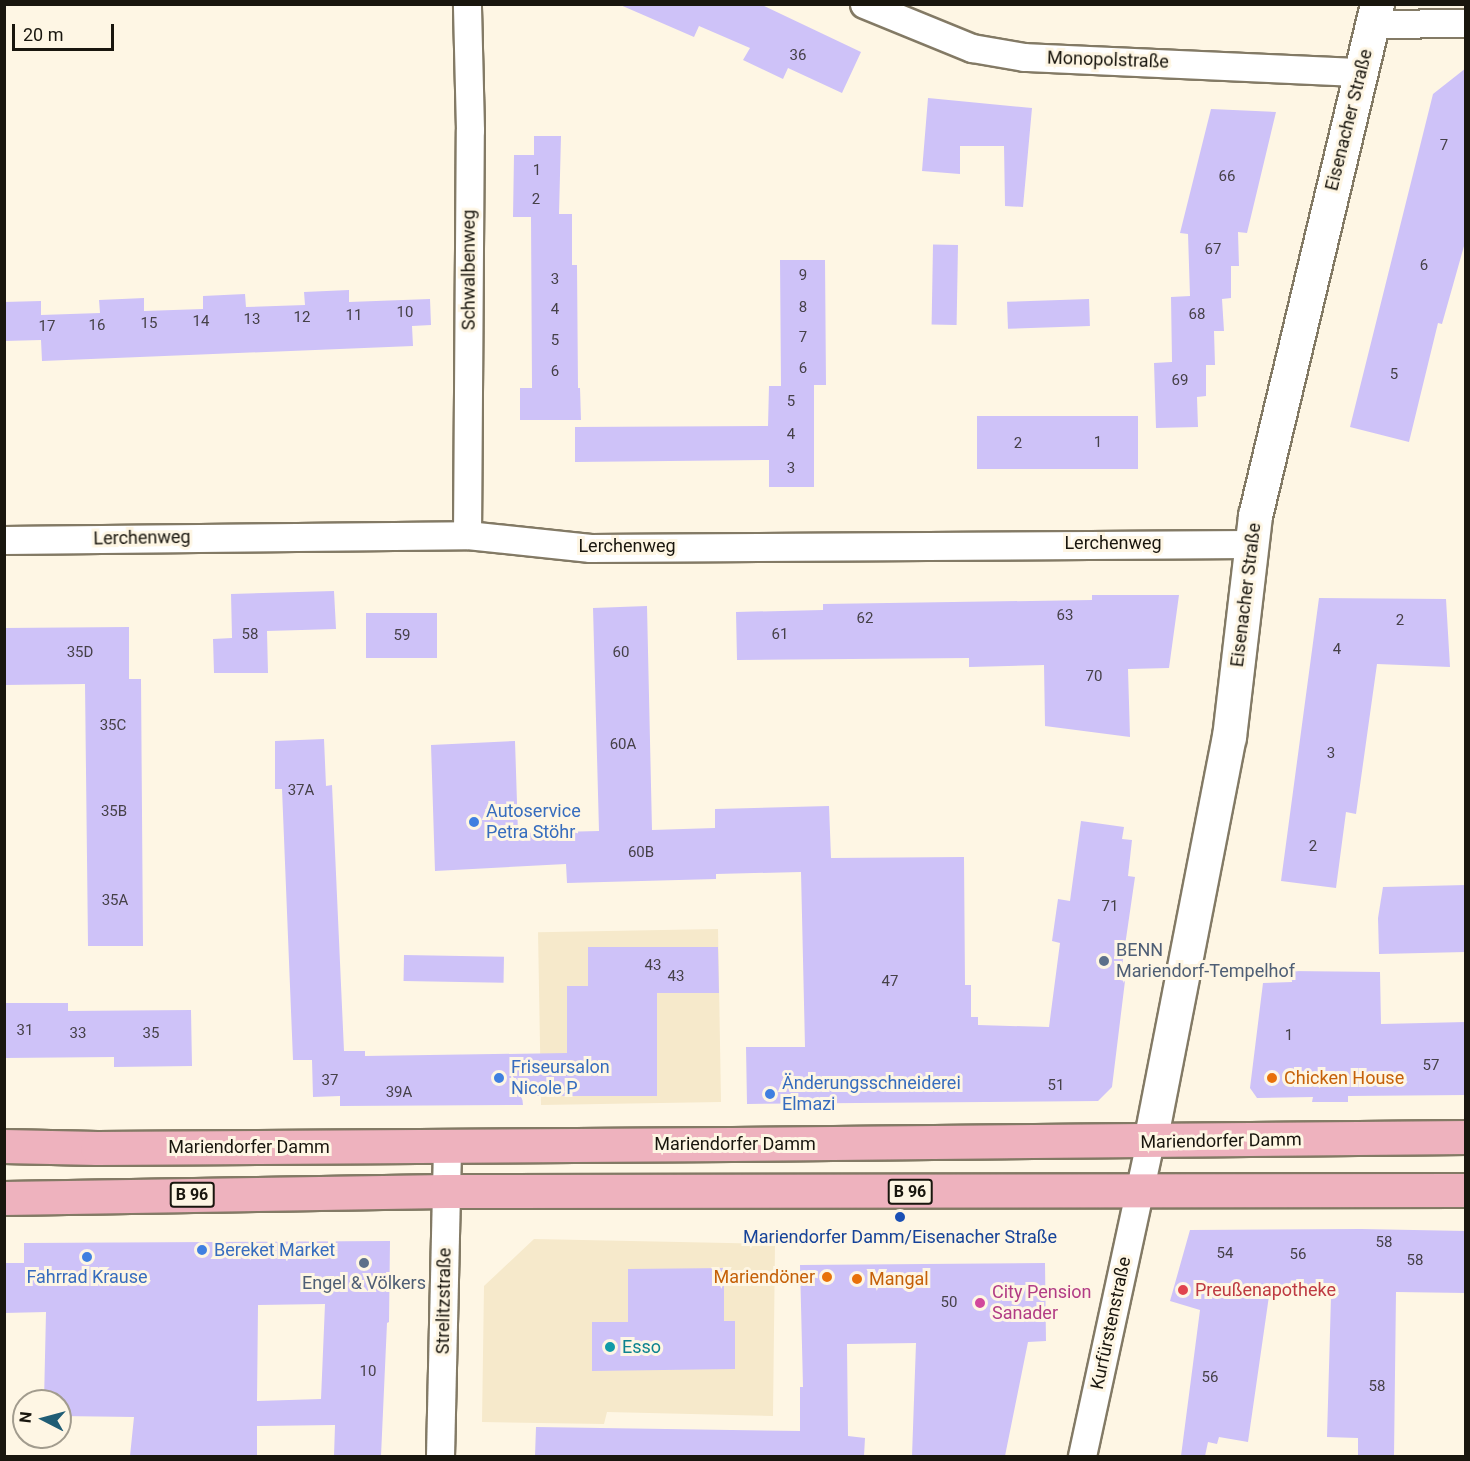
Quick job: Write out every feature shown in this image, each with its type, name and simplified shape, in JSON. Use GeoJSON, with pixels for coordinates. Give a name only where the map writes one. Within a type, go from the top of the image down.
{"type":"FeatureCollection","features":[{"type":"Feature","properties":{"kind":"main road","name":"Mariendorfer Damm"},"geometry":{"type":"LineString","coordinates":[[4,1146],[1150,1142],[1466,1137]]}},
{"type":"Feature","properties":{"kind":"main road","name":"B 96"},"geometry":{"type":"LineString","coordinates":[[4,1198],[446,1191],[1466,1190]]}},
{"type":"Feature","properties":{"kind":"street","name":"Schwalbenweg"},"geometry":{"type":"LineString","coordinates":[[467,4],[470,130],[467,535]]}},
{"type":"Feature","properties":{"kind":"street","name":"Monopolstraße"},"geometry":{"type":"LineString","coordinates":[[864,4],[972,48],[1024,57],[1360,72]]}},
{"type":"Feature","properties":{"kind":"street","name":"Eisenacher Straße"},"geometry":{"type":"LineString","coordinates":[[1140,1190],[1229,737],[1250,543],[1271,444],[1375,14]]}},
{"type":"Feature","properties":{"kind":"street"},"geometry":{"type":"LineString","coordinates":[[1375,14],[1466,23]]}},
{"type":"Feature","properties":{"kind":"street","name":"Lerchenweg"},"geometry":{"type":"LineString","coordinates":[[4,540],[467,535],[590,548],[1250,543]]}},
{"type":"Feature","properties":{"kind":"street","name":"Strelitzstraße"},"geometry":{"type":"LineString","coordinates":[[440,1456],[447,1146]]}},
{"type":"Feature","properties":{"kind":"street","name":"Kurfürstenstraße"},"geometry":{"type":"LineString","coordinates":[[1082,1456],[1140,1190]]}},
{"type":"Feature","properties":{"kind":"shaded area"},"geometry":{"type":"Polygon","coordinates":[[[718,929],[721,1102],[541,1105],[538,932],[718,929]]]}},
{"type":"Feature","properties":{"kind":"shaded area"},"geometry":{"type":"Polygon","coordinates":[[[534,1239],[775,1244],[773,1416],[607,1412],[604,1424],[482,1422],[484,1286],[534,1239]]]}},
{"type":"Feature","properties":{"kind":"building"},"geometry":{"type":"Polygon","coordinates":[[[618,4],[760,4],[861,52],[842,93],[788,68],[783,79],[743,60],[750,48],[699,26],[694,37],[618,4]]]}},
{"type":"Feature","properties":{"kind":"building"},"geometry":{"type":"Polygon","coordinates":[[[1466,68],[1466,239],[1442,324],[1438,323],[1409,442],[1350,427],[1433,94],[1466,68]]]}},
{"type":"Feature","properties":{"kind":"building"},"geometry":{"type":"Polygon","coordinates":[[[928,98],[1032,108],[1023,207],[1005,206],[1004,146],[960,146],[960,174],[922,171],[928,98]]]}},
{"type":"Feature","properties":{"kind":"building"},"geometry":{"type":"Polygon","coordinates":[[[1211,109],[1276,112],[1247,233],[1238,232],[1239,266],[1231,266],[1231,298],[1222,299],[1224,331],[1214,331],[1215,365],[1206,365],[1206,396],[1197,397],[1198,427],[1156,428],[1154,363],[1172,362],[1171,297],[1190,296],[1188,234],[1180,233],[1211,109]]]}},
{"type":"Feature","properties":{"kind":"building"},"geometry":{"type":"Polygon","coordinates":[[[534,136],[561,136],[559,214],[572,214],[572,265],[577,265],[578,388],[580,388],[581,420],[520,420],[520,388],[532,388],[531,217],[513,217],[514,155],[534,155],[534,136]]]}},
{"type":"Feature","properties":{"kind":"building"},"geometry":{"type":"Polygon","coordinates":[[[933,245],[958,245],[957,325],[932,325],[933,245]]]}},
{"type":"Feature","properties":{"kind":"building"},"geometry":{"type":"Polygon","coordinates":[[[780,260],[825,260],[826,385],[814,385],[814,487],[769,487],[769,460],[575,462],[575,427],[768,426],[769,386],[781,386],[780,260]]]}},
{"type":"Feature","properties":{"kind":"building"},"geometry":{"type":"Polygon","coordinates":[[[349,290],[349,302],[430,299],[431,325],[412,326],[413,346],[42,361],[41,340],[4,341],[4,302],[41,301],[41,315],[100,313],[99,300],[144,298],[144,311],[203,309],[203,296],[245,294],[246,307],[305,305],[304,292],[349,290]]]}},
{"type":"Feature","properties":{"kind":"building"},"geometry":{"type":"Polygon","coordinates":[[[1089,299],[1090,326],[1008,329],[1007,302],[1089,299]]]}},
{"type":"Feature","properties":{"kind":"building"},"geometry":{"type":"Polygon","coordinates":[[[977,416],[1138,416],[1138,469],[977,469],[977,416]]]}},
{"type":"Feature","properties":{"kind":"building"},"geometry":{"type":"Polygon","coordinates":[[[334,591],[336,629],[267,631],[268,673],[214,673],[213,639],[232,638],[231,594],[334,591]]]}},
{"type":"Feature","properties":{"kind":"building"},"geometry":{"type":"Polygon","coordinates":[[[1092,595],[1179,595],[1169,668],[1128,669],[1130,737],[1045,726],[1044,665],[969,667],[969,658],[737,660],[736,612],[823,610],[823,604],[1092,600],[1092,595]]]}},
{"type":"Feature","properties":{"kind":"building"},"geometry":{"type":"Polygon","coordinates":[[[1319,598],[1446,599],[1450,667],[1377,664],[1356,814],[1346,812],[1336,888],[1281,881],[1319,598]]]}},
{"type":"Feature","properties":{"kind":"building"},"geometry":{"type":"Polygon","coordinates":[[[647,606],[652,830],[715,828],[715,809],[829,806],[831,858],[964,857],[965,985],[971,985],[971,1017],[978,1017],[978,1025],[1049,1027],[1060,943],[1052,941],[1058,899],[1070,901],[1081,821],[1124,827],[1122,839],[1132,840],[1128,876],[1135,877],[1120,980],[1125,981],[1112,1087],[1098,1101],[747,1104],[746,1047],[805,1047],[801,872],[716,874],[716,879],[567,883],[566,864],[435,871],[431,745],[515,741],[518,833],[599,831],[593,608],[647,606]]]}},
{"type":"Feature","properties":{"kind":"building"},"geometry":{"type":"Polygon","coordinates":[[[366,613],[437,613],[437,658],[366,658],[366,613]]]}},
{"type":"Feature","properties":{"kind":"building"},"geometry":{"type":"Polygon","coordinates":[[[129,627],[129,679],[141,679],[143,946],[88,946],[85,684],[4,685],[4,628],[129,627]]]}},
{"type":"Feature","properties":{"kind":"building"},"geometry":{"type":"Polygon","coordinates":[[[324,739],[326,786],[332,785],[344,1051],[365,1051],[365,1056],[567,1053],[567,986],[588,986],[588,947],[718,947],[719,993],[657,993],[657,1096],[522,1096],[523,1105],[340,1106],[340,1096],[313,1097],[312,1060],[293,1060],[282,789],[275,789],[275,741],[324,739]]]}},
{"type":"Feature","properties":{"kind":"building"},"geometry":{"type":"Polygon","coordinates":[[[1466,885],[1466,952],[1379,954],[1378,918],[1383,887],[1466,885]]]}},
{"type":"Feature","properties":{"kind":"building"},"geometry":{"type":"Polygon","coordinates":[[[404,955],[504,957],[504,983],[404,981],[404,955]]]}},
{"type":"Feature","properties":{"kind":"building"},"geometry":{"type":"Polygon","coordinates":[[[1291,971],[1380,972],[1381,1024],[1466,1022],[1466,1095],[1348,1096],[1348,1102],[1312,1102],[1313,1097],[1257,1098],[1250,1088],[1263,983],[1292,982],[1291,971]]]}},
{"type":"Feature","properties":{"kind":"building"},"geometry":{"type":"Polygon","coordinates":[[[4,1003],[68,1003],[68,1011],[191,1010],[192,1066],[114,1067],[114,1057],[4,1058],[4,1003]]]}},
{"type":"Feature","properties":{"kind":"building"},"geometry":{"type":"Polygon","coordinates":[[[1190,1230],[1466,1231],[1466,1293],[1396,1292],[1394,1456],[1358,1456],[1358,1438],[1327,1437],[1331,1297],[1269,1296],[1248,1442],[1219,1437],[1217,1444],[1208,1442],[1205,1456],[1181,1456],[1200,1310],[1170,1301],[1190,1230]]]}},
{"type":"Feature","properties":{"kind":"building"},"geometry":{"type":"Polygon","coordinates":[[[390,1241],[389,1322],[387,1323],[381,1456],[334,1456],[335,1425],[257,1426],[257,1456],[130,1456],[134,1417],[72,1416],[72,1389],[44,1389],[46,1312],[4,1313],[4,1263],[24,1263],[24,1243],[390,1241]],[[325,1304],[258,1305],[257,1401],[321,1399],[325,1304]]]}},
{"type":"Feature","properties":{"kind":"building"},"geometry":{"type":"Polygon","coordinates":[[[1045,1263],[1046,1341],[1028,1342],[1005,1456],[912,1456],[916,1343],[847,1344],[848,1436],[865,1438],[864,1456],[535,1456],[536,1427],[800,1431],[800,1387],[803,1387],[800,1265],[1045,1263]]]}},
{"type":"Feature","properties":{"kind":"building"},"geometry":{"type":"Polygon","coordinates":[[[724,1268],[724,1321],[735,1321],[735,1369],[592,1371],[592,1322],[628,1322],[628,1269],[724,1268]]]}},
{"type":"Feature","properties":{"kind":"place","name":"Autoservice Petra Stöhr"},"geometry":{"type":"Point","coordinates":[474,822]}},
{"type":"Feature","properties":{"kind":"place","name":"BENN Mariendorf-Tempelhof"},"geometry":{"type":"Point","coordinates":[1104,961]}},
{"type":"Feature","properties":{"kind":"place","name":"Friseursalon Nicole P"},"geometry":{"type":"Point","coordinates":[499,1078]}},
{"type":"Feature","properties":{"kind":"place","name":"Chicken House"},"geometry":{"type":"Point","coordinates":[1272,1078]}},
{"type":"Feature","properties":{"kind":"place","name":"Änderungsschneiderei Elmazi"},"geometry":{"type":"Point","coordinates":[770,1094]}},
{"type":"Feature","properties":{"kind":"place","name":"Mariendorfer Damm/Eisenacher Straße"},"geometry":{"type":"Point","coordinates":[900,1217]}},
{"type":"Feature","properties":{"kind":"place","name":"Bereket Market"},"geometry":{"type":"Point","coordinates":[202,1250]}},
{"type":"Feature","properties":{"kind":"place","name":"Fahrrad Krause"},"geometry":{"type":"Point","coordinates":[87,1257]}},
{"type":"Feature","properties":{"kind":"place","name":"Engel & Völkers"},"geometry":{"type":"Point","coordinates":[364,1263]}},
{"type":"Feature","properties":{"kind":"place","name":"Mariendöner"},"geometry":{"type":"Point","coordinates":[827,1277]}},
{"type":"Feature","properties":{"kind":"place","name":"Mangal"},"geometry":{"type":"Point","coordinates":[857,1279]}},
{"type":"Feature","properties":{"kind":"place","name":"Preußenapotheke"},"geometry":{"type":"Point","coordinates":[1183,1290]}},
{"type":"Feature","properties":{"kind":"place","name":"City Pension Sanader"},"geometry":{"type":"Point","coordinates":[980,1303]}},
{"type":"Feature","properties":{"kind":"place","name":"Esso"},"geometry":{"type":"Point","coordinates":[610,1347]}}]}
